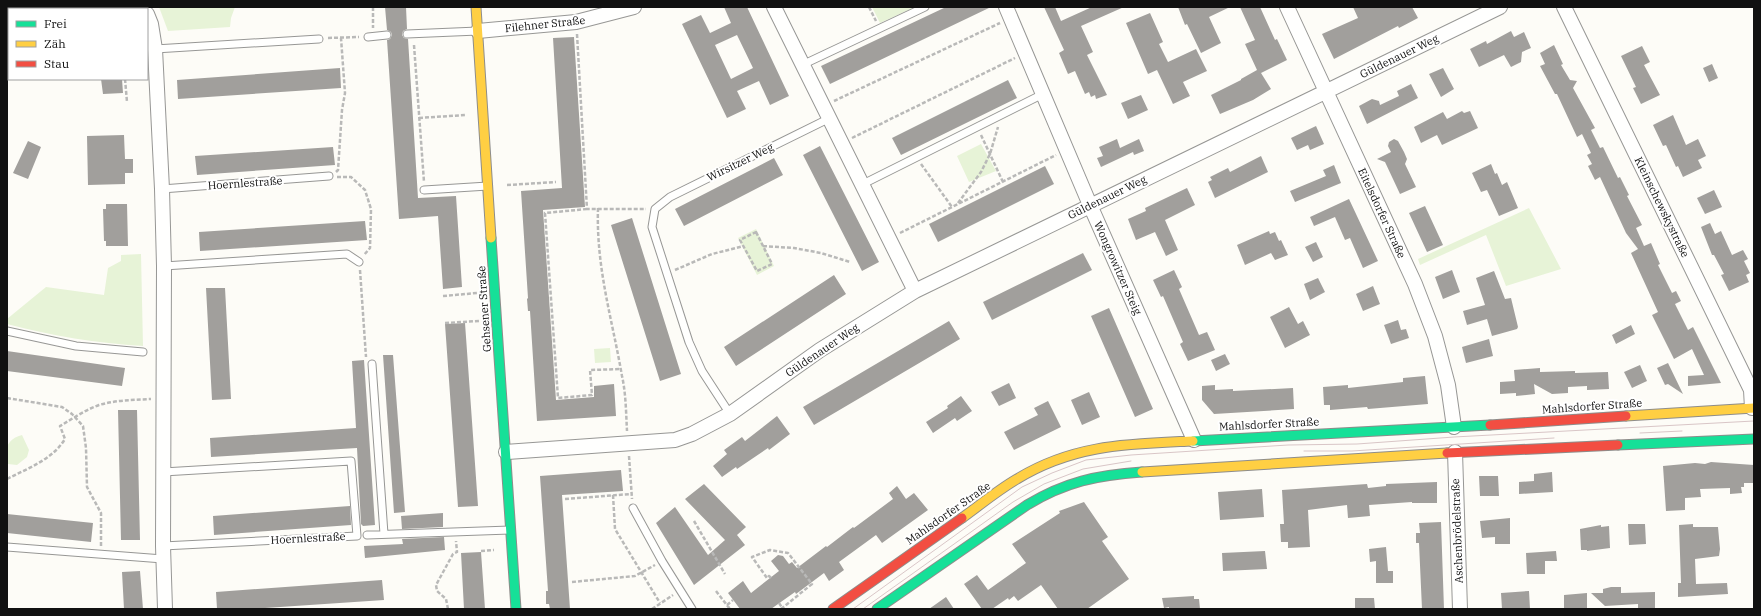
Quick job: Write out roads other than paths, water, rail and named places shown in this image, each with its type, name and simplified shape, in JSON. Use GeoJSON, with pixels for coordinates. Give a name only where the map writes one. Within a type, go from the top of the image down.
{"type":"FeatureCollection","features":[{"type":"Feature","properties":{"kind":"main road","name":"Gehsener Straße"},"geometry":{"type":"LineString","coordinates":[[476,7],[516,609]]}},
{"type":"Feature","properties":{"kind":"main road","name":"Mahlsdorfer Straße"},"geometry":{"type":"LineString","coordinates":[[877,609],[963,548],[1049,492],[1069,484],[1111,474],[1196,468],[1753,408]]}},
{"type":"Feature","properties":{"kind":"main road","name":"Mahlsdorfer Straße"},"geometry":{"type":"LineString","coordinates":[[833,609],[1034,468],[1077,452],[1102,446],[1131,442],[1195,450],[1454,440],[1754,439]]}},
{"type":"Feature","properties":{"kind":"main road"},"geometry":{"type":"LineString","coordinates":[[1195,450],[1196,468]]}},
{"type":"Feature","properties":{"kind":"street","name":"Filehner Straße"},"geometry":{"type":"LineString","coordinates":[[478,31],[576,22],[634,7]]}},
{"type":"Feature","properties":{"kind":"street"},"geometry":{"type":"LineString","coordinates":[[774,7],[828,119],[915,291]]}},
{"type":"Feature","properties":{"kind":"street","name":"Wongrowitzer Steig"},"geometry":{"type":"LineString","coordinates":[[1006,7],[1195,450]]}},
{"type":"Feature","properties":{"kind":"street","name":"Eitelsdorfer Straße"},"geometry":{"type":"LineString","coordinates":[[1287,7],[1415,284],[1435,336],[1448,385],[1454,440]]}},
{"type":"Feature","properties":{"kind":"street","name":"Güldenauer Weg"},"geometry":{"type":"LineString","coordinates":[[506,452],[675,440],[692,434],[730,414],[820,350],[915,291],[1500,7]]}},
{"type":"Feature","properties":{"kind":"street","name":"Kleinschewskystraße"},"geometry":{"type":"LineString","coordinates":[[1564,7],[1751,390],[1753,408]]}},
{"type":"Feature","properties":{"kind":"street"},"geometry":{"type":"LineString","coordinates":[[148,16],[151,24],[155,49],[162,189],[164,266],[163,552],[165,609]]}},
{"type":"Feature","properties":{"kind":"street","name":"Aschenbrödelstraße"},"geometry":{"type":"LineString","coordinates":[[1454,440],[1460,609]]}},
{"type":"Feature","properties":{"kind":"lane"},"geometry":{"type":"LineString","coordinates":[[802,65],[925,7]]}},
{"type":"Feature","properties":{"kind":"lane"},"geometry":{"type":"LineString","coordinates":[[408,34],[478,31]]}},
{"type":"Feature","properties":{"kind":"lane"},"geometry":{"type":"LineString","coordinates":[[368,37],[387,35]]}},
{"type":"Feature","properties":{"kind":"lane"},"geometry":{"type":"LineString","coordinates":[[155,49],[321,39]]}},
{"type":"Feature","properties":{"kind":"lane"},"geometry":{"type":"LineString","coordinates":[[862,185],[1043,94]]}},
{"type":"Feature","properties":{"kind":"lane","name":"Wirsitzer Weg"},"geometry":{"type":"LineString","coordinates":[[730,414],[702,371],[689,342],[652,227],[655,209],[670,197],[828,119]]}},
{"type":"Feature","properties":{"kind":"lane","name":"Hoernlestraße"},"geometry":{"type":"LineString","coordinates":[[162,189],[329,176]]}},
{"type":"Feature","properties":{"kind":"lane"},"geometry":{"type":"LineString","coordinates":[[424,190],[488,186]]}},
{"type":"Feature","properties":{"kind":"lane"},"geometry":{"type":"LineString","coordinates":[[164,266],[347,254],[359,262]]}},
{"type":"Feature","properties":{"kind":"lane"},"geometry":{"type":"LineString","coordinates":[[7,331],[76,346],[143,352]]}},
{"type":"Feature","properties":{"kind":"lane"},"geometry":{"type":"LineString","coordinates":[[372,364],[384,534]]}},
{"type":"Feature","properties":{"kind":"lane","name":"Hoernlestraße"},"geometry":{"type":"LineString","coordinates":[[7,547],[101,555],[163,552],[357,536],[351,461],[163,472]]}},
{"type":"Feature","properties":{"kind":"lane"},"geometry":{"type":"LineString","coordinates":[[634,508],[662,561],[692,609]]}},
{"type":"Feature","properties":{"kind":"lane"},"geometry":{"type":"LineString","coordinates":[[367,535],[511,530]]}},
{"type":"Feature","properties":{"kind":"tram line"},"geometry":{"type":"LineString","coordinates":[[853,609],[1022,487],[1052,473],[1086,460],[1131,455],[1288,445],[1357,444],[1454,437],[1754,421]]}},
{"type":"Feature","properties":{"kind":"tram line"},"geometry":{"type":"LineString","coordinates":[[1640,433],[1682,431]]}},
{"type":"Feature","properties":{"kind":"tram line"},"geometry":{"type":"LineString","coordinates":[[1304,451],[1352,451],[1554,438]]}},
{"type":"Feature","properties":{"kind":"tram line"},"geometry":{"type":"LineString","coordinates":[[863,609],[1013,502],[1044,484],[1083,469],[1131,461]]}}]}
